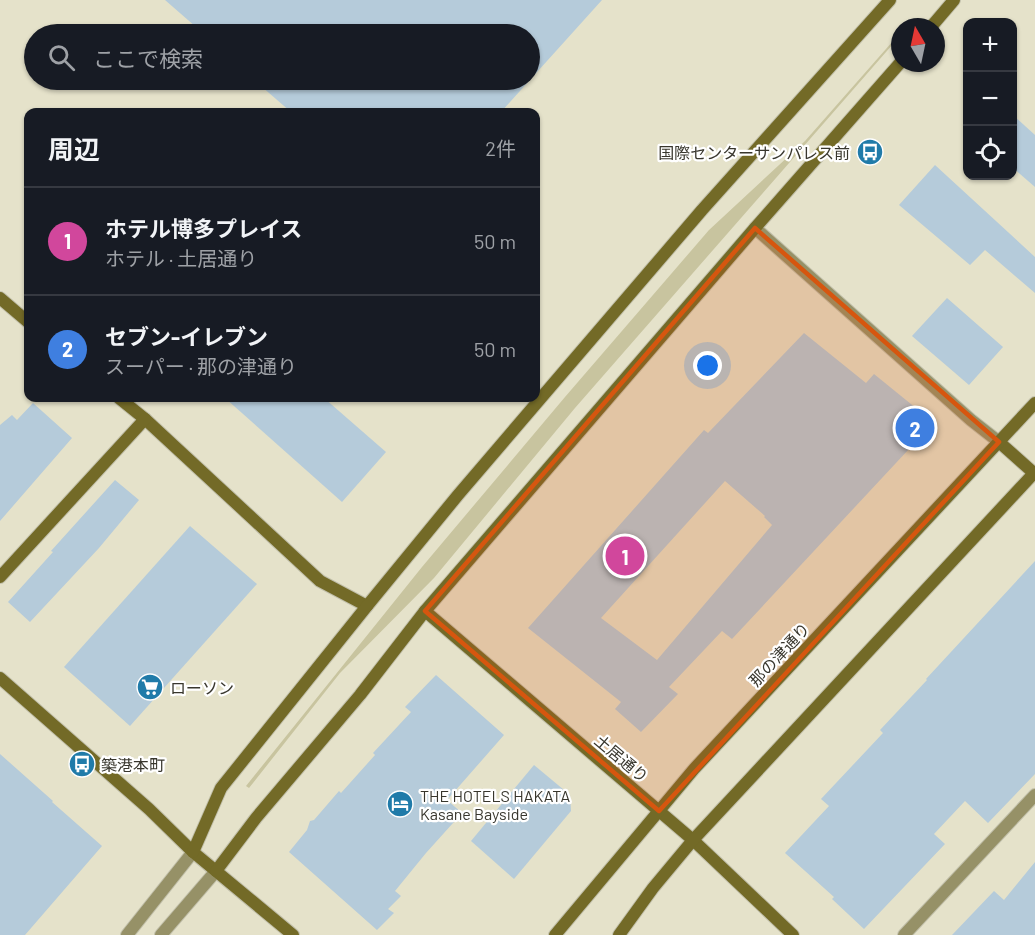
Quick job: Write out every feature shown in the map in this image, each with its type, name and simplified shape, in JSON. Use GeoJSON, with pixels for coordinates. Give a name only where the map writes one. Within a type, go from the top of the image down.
{"type":"FeatureCollection","features":[{"type":"Feature","properties":{"kind":"street"},"geometry":{"type":"LineString","coordinates":[[540,399],[702,210],[890,0]]}},
{"type":"Feature","properties":{"kind":"street"},"geometry":{"type":"LineString","coordinates":[[939,18],[954,0]]}},
{"type":"Feature","properties":{"kind":"street"},"geometry":{"type":"LineString","coordinates":[[161,935],[360,695],[425,611],[892,72]]}},
{"type":"Feature","properties":{"kind":"street"},"geometry":{"type":"LineString","coordinates":[[619,935],[653,888],[693,840],[1035,473],[970,420],[755,228]]}},
{"type":"Feature","properties":{"kind":"street"},"geometry":{"type":"LineString","coordinates":[[0,298],[24,319]]}},
{"type":"Feature","properties":{"kind":"street"},"geometry":{"type":"LineString","coordinates":[[124,402],[320,581],[367,606]]}},
{"type":"Feature","properties":{"kind":"street"},"geometry":{"type":"LineString","coordinates":[[127,935],[193,852],[221,788],[458,495],[538,402]]}},
{"type":"Feature","properties":{"kind":"street","name":"那の津通り"},"geometry":{"type":"LineString","coordinates":[[555,935],[694,769],[1035,404]]}},
{"type":"Feature","properties":{"kind":"street"},"geometry":{"type":"LineString","coordinates":[[0,577],[145,419]]}},
{"type":"Feature","properties":{"kind":"street","name":"土居通り"},"geometry":{"type":"LineString","coordinates":[[425,611],[693,840],[793,935]]}},
{"type":"Feature","properties":{"kind":"street"},"geometry":{"type":"LineString","coordinates":[[0,678],[149,809],[193,852],[293,935]]}},
{"type":"Feature","properties":{"kind":"street"},"geometry":{"type":"LineString","coordinates":[[904,935],[1035,795]]}},
{"type":"Feature","properties":{"kind":"highlighted area"},"geometry":{"type":"Polygon","coordinates":[[[755,228],[999,442],[659,811],[425,611],[755,228]]]}},
{"type":"Feature","properties":{"kind":"shaded area"},"geometry":{"type":"Polygon","coordinates":[[[891,43],[891,46],[575,408],[434,578],[340,673],[249,788],[246,786],[422,567],[709,230],[805,141],[891,43]]]}},
{"type":"Feature","properties":{"kind":"building"},"geometry":{"type":"Polygon","coordinates":[[[165,0],[602,0],[540,69],[540,24],[193,24],[165,0]]]}},
{"type":"Feature","properties":{"kind":"building"},"geometry":{"type":"Polygon","coordinates":[[[266,90],[521,90],[505,108],[286,108],[266,90]]]}},
{"type":"Feature","properties":{"kind":"building"},"geometry":{"type":"Polygon","coordinates":[[[1017,119],[1035,135],[1035,187],[1017,171],[1017,119]]]}},
{"type":"Feature","properties":{"kind":"building"},"geometry":{"type":"Polygon","coordinates":[[[935,165],[1035,257],[1035,293],[985,250],[970,265],[899,205],[935,165]]]}},
{"type":"Feature","properties":{"kind":"building"},"geometry":{"type":"Polygon","coordinates":[[[947,298],[1003,347],[969,385],[912,336],[947,298]]]}},
{"type":"Feature","properties":{"kind":"building"},"geometry":{"type":"Polygon","coordinates":[[[804,333],[866,383],[874,374],[922,413],[926,420],[923,434],[732,639],[722,631],[669,687],[678,694],[641,732],[615,709],[621,702],[528,628],[704,430],[708,433],[804,333]],[[725,481],[601,618],[657,660],[772,525],[725,481]]]}},
{"type":"Feature","properties":{"kind":"building"},"geometry":{"type":"Polygon","coordinates":[[[230,402],[329,402],[386,452],[342,502],[230,402]]]}},
{"type":"Feature","properties":{"kind":"building"},"geometry":{"type":"Polygon","coordinates":[[[33,403],[72,438],[0,521],[0,425],[12,415],[17,420],[33,403]]]}},
{"type":"Feature","properties":{"kind":"building"},"geometry":{"type":"Polygon","coordinates":[[[115,480],[139,500],[99,548],[30,622],[8,602],[115,480]]]}},
{"type":"Feature","properties":{"kind":"building"},"geometry":{"type":"Polygon","coordinates":[[[190,526],[257,584],[130,726],[64,667],[190,526]]]}},
{"type":"Feature","properties":{"kind":"building"},"geometry":{"type":"Polygon","coordinates":[[[1035,561],[1035,774],[988,823],[965,801],[934,834],[945,844],[864,929],[832,899],[834,897],[785,853],[829,806],[821,799],[883,733],[880,730],[1035,561]]]}},
{"type":"Feature","properties":{"kind":"building"},"geometry":{"type":"Polygon","coordinates":[[[436,675],[504,735],[447,800],[462,813],[395,891],[401,896],[388,909],[394,913],[377,930],[289,852],[307,830],[310,821],[314,820],[339,791],[341,793],[375,755],[373,753],[411,712],[405,707],[436,675]]]}},
{"type":"Feature","properties":{"kind":"building"},"geometry":{"type":"Polygon","coordinates":[[[0,754],[102,846],[25,935],[0,935],[0,754]]]}},
{"type":"Feature","properties":{"kind":"building"},"geometry":{"type":"Polygon","coordinates":[[[534,765],[570,795],[571,811],[514,879],[471,841],[534,765]]]}},
{"type":"Feature","properties":{"kind":"building"},"geometry":{"type":"Polygon","coordinates":[[[1035,862],[1035,935],[952,935],[994,891],[1004,900],[1035,862]]]}},
{"type":"Feature","properties":{"kind":"place","name":"国際センターサンパレス前"},"geometry":{"type":"Point","coordinates":[870,152]}},
{"type":"Feature","properties":{"kind":"place","name":"セブン-イレブン"},"geometry":{"type":"Point","coordinates":[915,428]}},
{"type":"Feature","properties":{"kind":"place","name":"ホテル博多プレイス"},"geometry":{"type":"Point","coordinates":[625,556]}},
{"type":"Feature","properties":{"kind":"place","name":"ローソン"},"geometry":{"type":"Point","coordinates":[150,687]}},
{"type":"Feature","properties":{"kind":"place","name":"築港本町"},"geometry":{"type":"Point","coordinates":[82,764]}},
{"type":"Feature","properties":{"kind":"place","name":"THE HOTELS HAKATA Kasane Bayside"},"geometry":{"type":"Point","coordinates":[400,804]}}]}
